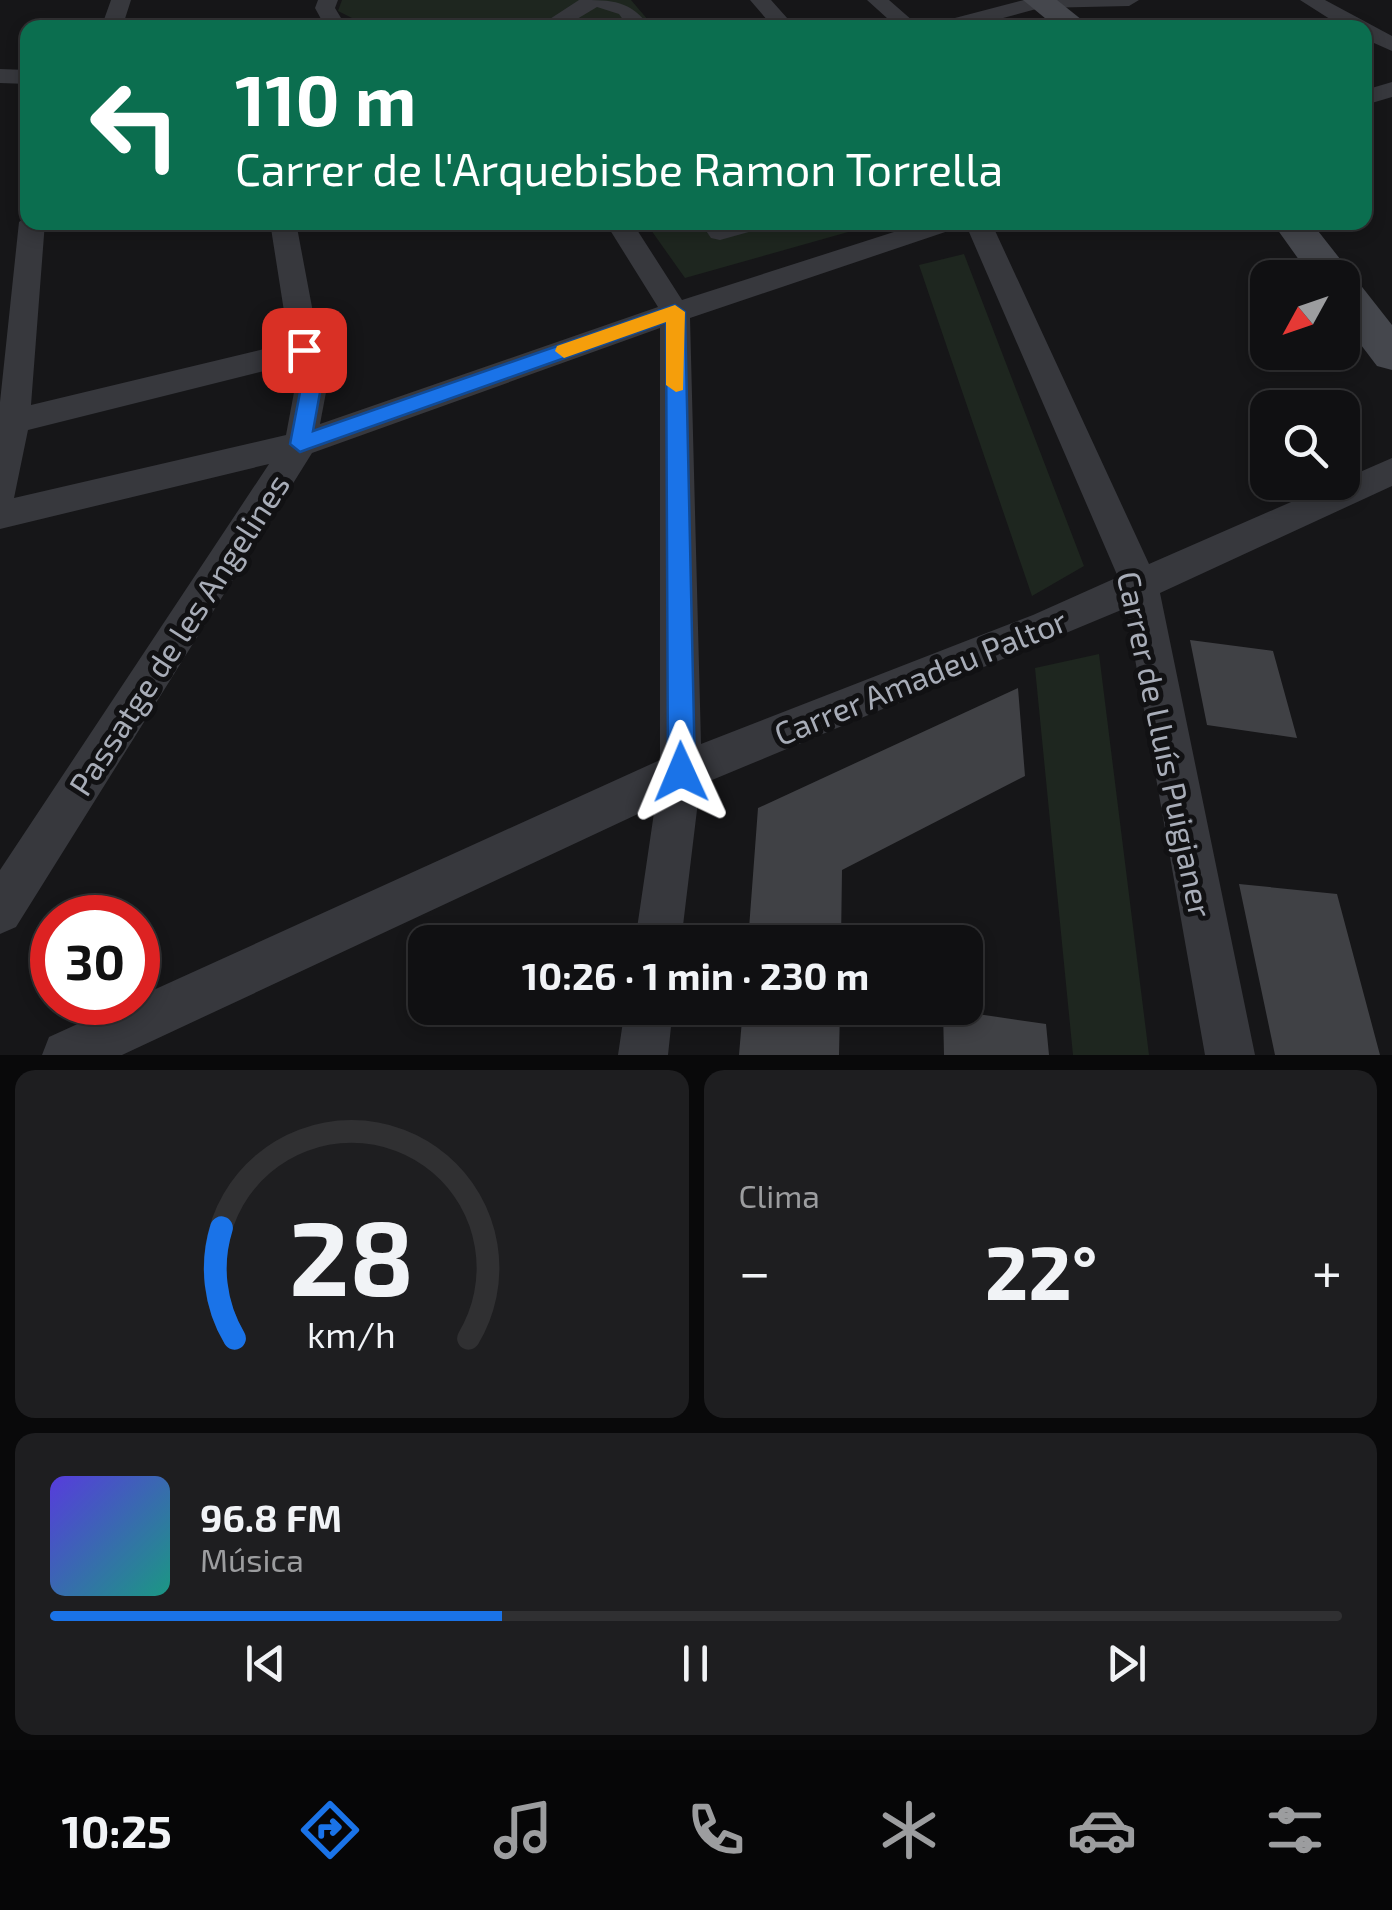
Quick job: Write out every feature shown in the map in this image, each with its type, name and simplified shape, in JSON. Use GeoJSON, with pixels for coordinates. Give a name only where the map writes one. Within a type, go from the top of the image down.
{"type":"FeatureCollection","features":[{"type":"Feature","properties":{"kind":"street"},"geometry":{"type":"LineString","coordinates":[[560,20],[596,0],[626,10],[634,20]]}},
{"type":"Feature","properties":{"kind":"street"},"geometry":{"type":"LineString","coordinates":[[760,0],[779,20]]}},
{"type":"Feature","properties":{"kind":"street"},"geometry":{"type":"LineString","coordinates":[[877,0],[901,20]]}},
{"type":"Feature","properties":{"kind":"street"},"geometry":{"type":"LineString","coordinates":[[969,20],[1039,1],[1128,0]]}},
{"type":"Feature","properties":{"kind":"street"},"geometry":{"type":"LineString","coordinates":[[1310,0],[1347,20]]}},
{"type":"Feature","properties":{"kind":"street"},"geometry":{"type":"LineString","coordinates":[[1039,1],[1066,20]]}},
{"type":"Feature","properties":{"kind":"street"},"geometry":{"type":"LineString","coordinates":[[0,491],[14,421],[31,230]]}},
{"type":"Feature","properties":{"kind":"street","name":"Passatge de les Angelines"},"geometry":{"type":"LineString","coordinates":[[0,911],[300,444],[311,387],[284,230]]}},
{"type":"Feature","properties":{"kind":"street"},"geometry":{"type":"LineString","coordinates":[[623,230],[675,312],[681,772],[660,925]]}},
{"type":"Feature","properties":{"kind":"street"},"geometry":{"type":"LineString","coordinates":[[0,515],[300,444],[675,312],[931,230]]}},
{"type":"Feature","properties":{"kind":"street","name":"Carrer de Lluís Puigjaner"},"geometry":{"type":"LineString","coordinates":[[982,230],[1140,585],[1230,1055]]}},
{"type":"Feature","properties":{"kind":"street"},"geometry":{"type":"LineString","coordinates":[[1297,230],[1320,260]]}},
{"type":"Feature","properties":{"kind":"street"},"geometry":{"type":"LineString","coordinates":[[1360,314],[1392,356]]}},
{"type":"Feature","properties":{"kind":"street"},"geometry":{"type":"LineString","coordinates":[[14,421],[304,350]]}},
{"type":"Feature","properties":{"kind":"street","name":"Carrer Amadeu Paltor"},"geometry":{"type":"LineString","coordinates":[[67,1055],[681,772],[1046,627],[1392,472]]}},
{"type":"Feature","properties":{"kind":"street"},"geometry":{"type":"LineString","coordinates":[[643,1055],[647,1025]]}},
{"type":"Feature","properties":{"kind":"shaded area"},"geometry":{"type":"Polygon","coordinates":[[[342,0],[631,0],[648,20],[356,20],[338,11],[342,0]]]}},
{"type":"Feature","properties":{"kind":"shaded area"},"geometry":{"type":"Polygon","coordinates":[[[651,230],[855,230],[685,278],[651,230]]]}},
{"type":"Feature","properties":{"kind":"shaded area"},"geometry":{"type":"Polygon","coordinates":[[[964,254],[1084,566],[1032,596],[919,265],[964,254]]]}},
{"type":"Feature","properties":{"kind":"shaded area"},"geometry":{"type":"Polygon","coordinates":[[[1099,654],[1149,1055],[1073,1055],[1035,668],[1099,654]]]}},
{"type":"Feature","properties":{"kind":"building"},"geometry":{"type":"Polygon","coordinates":[[[1190,640],[1273,651],[1297,738],[1207,725],[1190,640]]]}},
{"type":"Feature","properties":{"kind":"building"},"geometry":{"type":"Polygon","coordinates":[[[1018,688],[1025,776],[842,870],[841,925],[749,925],[758,808],[1018,688]]]}},
{"type":"Feature","properties":{"kind":"building"},"geometry":{"type":"Polygon","coordinates":[[[1239,884],[1337,894],[1380,1055],[1275,1055],[1239,884]]]}},
{"type":"Feature","properties":{"kind":"building"},"geometry":{"type":"Polygon","coordinates":[[[983,1015],[1046,1024],[1049,1055],[944,1055],[943,1025],[983,1025],[983,1015]]]}},
{"type":"Feature","properties":{"kind":"building"},"geometry":{"type":"Polygon","coordinates":[[[742,1025],[840,1025],[839,1055],[739,1055],[742,1025]]]}},
{"type":"Feature","properties":{"kind":"slow traffic"},"geometry":{"type":"LineString","coordinates":[[564,351],[675,312],[676,385]]}},
{"type":"Feature","properties":{"kind":"route"},"geometry":{"type":"LineString","coordinates":[[304,350],[311,387],[300,444],[675,312],[681,772]]}}]}
